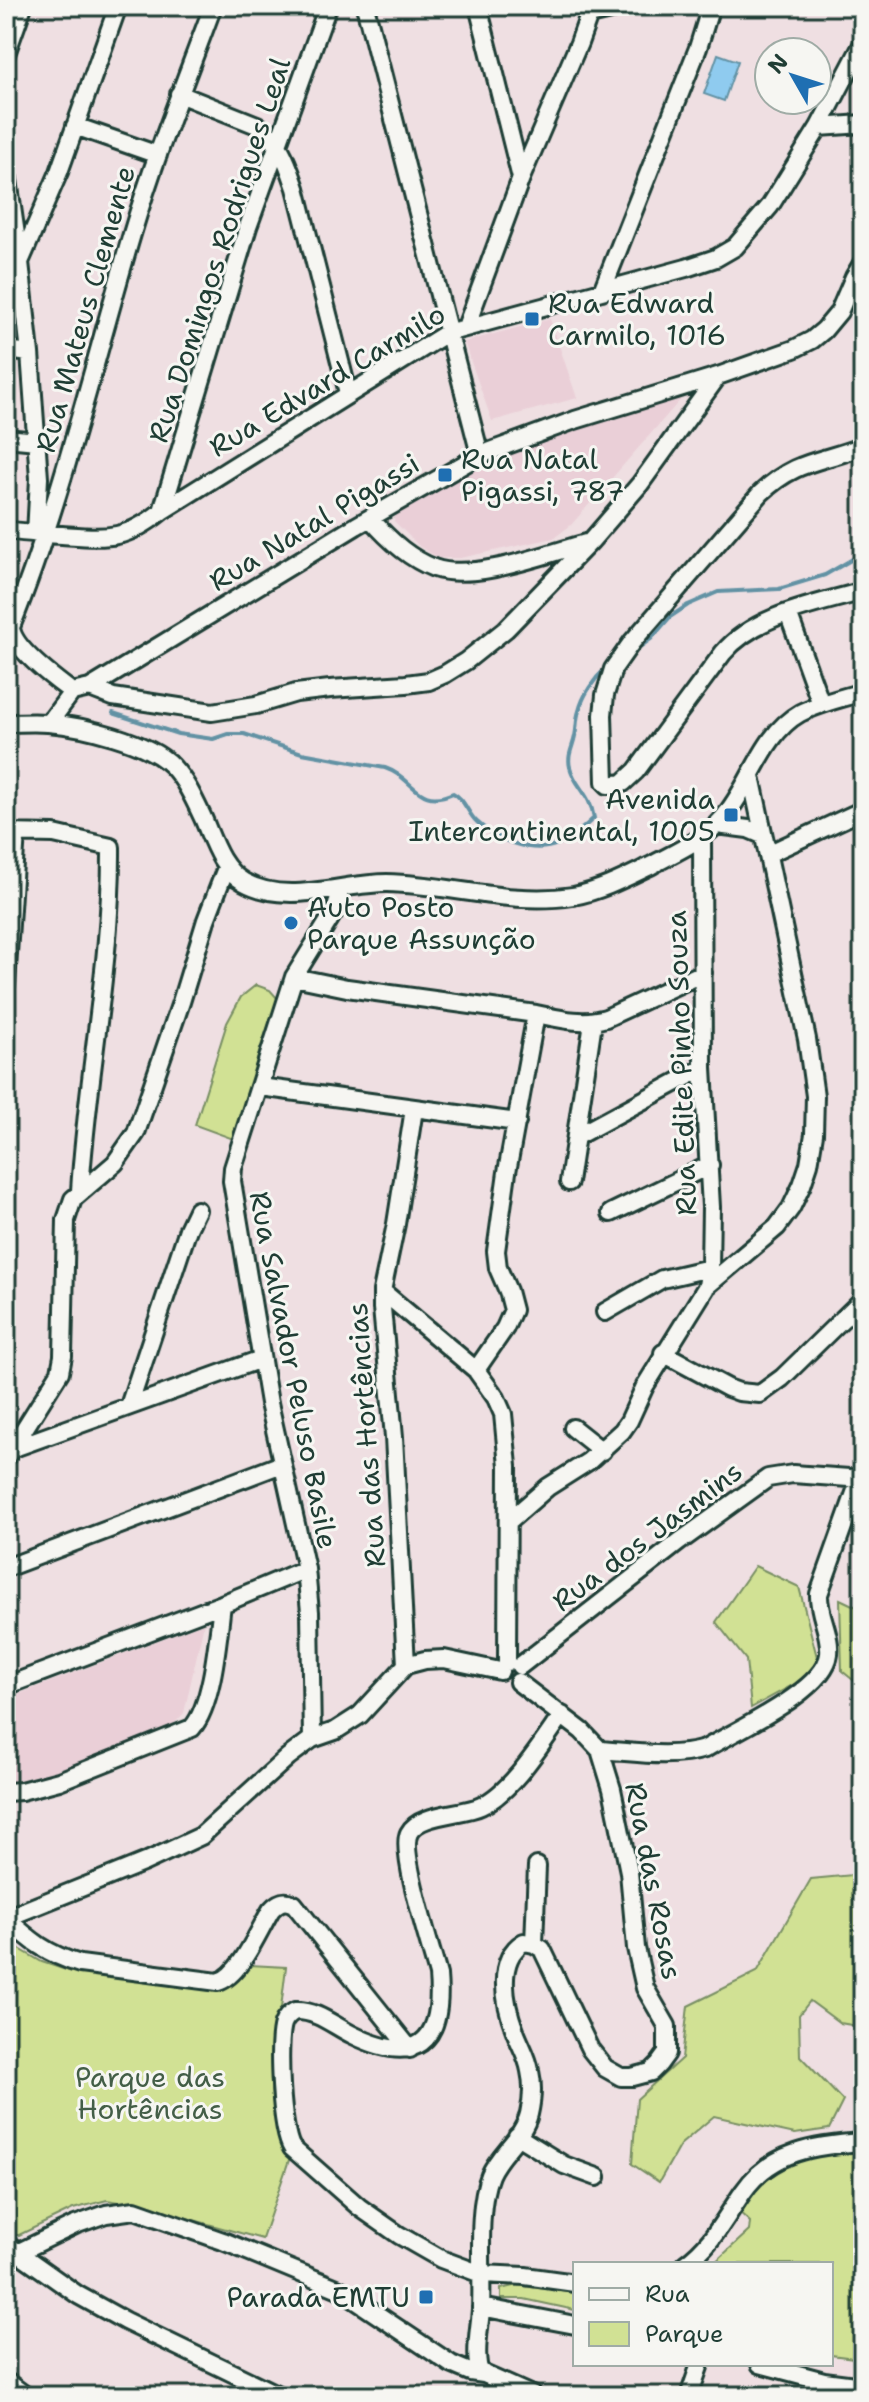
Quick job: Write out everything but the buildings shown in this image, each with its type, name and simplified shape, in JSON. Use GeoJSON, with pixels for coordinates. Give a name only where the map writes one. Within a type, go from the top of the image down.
{"type":"FeatureCollection","features":[{"type":"Feature","properties":{"kind":"street"},"geometry":{"type":"LineString","coordinates":[[6,54],[23,6]]}},
{"type":"Feature","properties":{"kind":"street"},"geometry":{"type":"LineString","coordinates":[[13,261],[49,197],[118,6]]}},
{"type":"Feature","properties":{"kind":"street","name":"Rua Mateus Clemente"},"geometry":{"type":"LineString","coordinates":[[9,627],[70,452],[121,271],[158,155],[213,6]]}},
{"type":"Feature","properties":{"kind":"street","name":"Rua Domingos Rodrigues Leal"},"geometry":{"type":"LineString","coordinates":[[162,511],[248,227],[328,6]]}},
{"type":"Feature","properties":{"kind":"street"},"geometry":{"type":"LineString","coordinates":[[365,6],[480,455]]}},
{"type":"Feature","properties":{"kind":"street"},"geometry":{"type":"LineString","coordinates":[[478,6],[521,178]]}},
{"type":"Feature","properties":{"kind":"street"},"geometry":{"type":"LineString","coordinates":[[466,327],[521,178],[579,43],[589,11],[627,6]]}},
{"type":"Feature","properties":{"kind":"street"},"geometry":{"type":"LineString","coordinates":[[602,291],[698,48],[711,6]]}},
{"type":"Feature","properties":{"kind":"street","name":"Rua Edvard Carmilo"},"geometry":{"type":"LineString","coordinates":[[6,530],[40,535],[111,537],[137,528],[447,333],[716,258],[735,247],[770,206],[819,127],[863,43]]}},
{"type":"Feature","properties":{"kind":"street"},"geometry":{"type":"LineString","coordinates":[[179,94],[257,125],[279,144],[296,188],[348,393]]}},
{"type":"Feature","properties":{"kind":"street"},"geometry":{"type":"LineString","coordinates":[[819,127],[863,124]]}},
{"type":"Feature","properties":{"kind":"street"},"geometry":{"type":"LineString","coordinates":[[75,126],[158,155]]}},
{"type":"Feature","properties":{"kind":"street"},"geometry":{"type":"LineString","coordinates":[[6,166],[13,261],[30,353],[40,535]]}},
{"type":"Feature","properties":{"kind":"street","name":"Rua Natal Pigassi"},"geometry":{"type":"LineString","coordinates":[[72,692],[90,688],[480,455],[551,428],[718,376],[812,340],[839,312],[863,262]]}},
{"type":"Feature","properties":{"kind":"street"},"geometry":{"type":"LineString","coordinates":[[6,350],[30,353]]}},
{"type":"Feature","properties":{"kind":"street"},"geometry":{"type":"LineString","coordinates":[[90,688],[113,697],[212,712],[310,691],[429,681],[466,661],[506,629],[591,541],[640,484],[718,376]]}},
{"type":"Feature","properties":{"kind":"street"},"geometry":{"type":"LineString","coordinates":[[6,438],[37,446],[47,460],[55,462],[70,452]]}},
{"type":"Feature","properties":{"kind":"street"},"geometry":{"type":"LineString","coordinates":[[863,446],[806,462],[775,480],[632,642],[613,669],[605,695],[604,779],[608,785],[628,780],[732,642],[746,631],[788,613],[863,591]]}},
{"type":"Feature","properties":{"kind":"street"},"geometry":{"type":"LineString","coordinates":[[370,518],[402,550],[434,568],[449,571],[468,572],[507,564],[591,541]]}},
{"type":"Feature","properties":{"kind":"street"},"geometry":{"type":"LineString","coordinates":[[788,613],[821,704]]}},
{"type":"Feature","properties":{"kind":"street"},"geometry":{"type":"LineString","coordinates":[[9,627],[12,636],[29,655],[72,692],[49,723]]}},
{"type":"Feature","properties":{"kind":"street"},"geometry":{"type":"LineString","coordinates":[[6,723],[49,723],[122,739],[153,751],[170,764],[188,785],[226,868],[244,882],[261,888],[279,892],[385,883],[519,899],[575,895],[619,881],[702,838],[717,825],[741,794],[769,745],[790,720],[821,704],[863,692]]}},
{"type":"Feature","properties":{"kind":"street"},"geometry":{"type":"LineString","coordinates":[[509,1521],[548,1487],[602,1451],[629,1421],[663,1353],[707,1286],[777,1227],[791,1208],[809,1164],[815,1096],[807,1039],[751,776]]}},
{"type":"Feature","properties":{"kind":"street"},"geometry":{"type":"LineString","coordinates":[[741,794],[758,808]]}},
{"type":"Feature","properties":{"kind":"street"},"geometry":{"type":"LineString","coordinates":[[768,854],[863,810]]}},
{"type":"Feature","properties":{"kind":"street"},"geometry":{"type":"LineString","coordinates":[[717,825],[748,829],[762,835]]}},
{"type":"Feature","properties":{"kind":"street"},"geometry":{"type":"LineString","coordinates":[[6,984],[11,833],[54,834],[111,847],[110,908],[80,1191]]}},
{"type":"Feature","properties":{"kind":"street","name":"Rua Edite Pinho Souza"},"geometry":{"type":"LineString","coordinates":[[702,838],[703,1068],[710,1165],[710,1268],[707,1286]]}},
{"type":"Feature","properties":{"kind":"street"},"geometry":{"type":"LineString","coordinates":[[10,1453],[60,1372],[69,1205],[80,1191],[115,1163],[136,1133],[209,909],[226,868]]}},
{"type":"Feature","properties":{"kind":"street","name":"Rua Salvador Peluso Basile"},"geometry":{"type":"LineString","coordinates":[[312,1739],[310,1612],[306,1569],[261,1359],[232,1181],[233,1168],[294,977],[336,909],[341,888]]}},
{"type":"Feature","properties":{"kind":"street"},"geometry":{"type":"LineString","coordinates":[[294,977],[347,988],[593,1022],[703,973]]}},
{"type":"Feature","properties":{"kind":"street"},"geometry":{"type":"LineString","coordinates":[[476,1370],[505,1328],[513,1310],[498,1268],[496,1251],[536,1014]]}},
{"type":"Feature","properties":{"kind":"street"},"geometry":{"type":"LineString","coordinates":[[569,1182],[593,1022]]}},
{"type":"Feature","properties":{"kind":"street"},"geometry":{"type":"LineString","coordinates":[[577,1136],[703,1068]]}},
{"type":"Feature","properties":{"kind":"street"},"geometry":{"type":"LineString","coordinates":[[260,1087],[517,1122]]}},
{"type":"Feature","properties":{"kind":"street","name":"Rua das Hortências"},"geometry":{"type":"LineString","coordinates":[[406,1665],[394,1437],[384,1348],[382,1291],[414,1109]]}},
{"type":"Feature","properties":{"kind":"street"},"geometry":{"type":"LineString","coordinates":[[611,1213],[710,1165]]}},
{"type":"Feature","properties":{"kind":"street"},"geometry":{"type":"LineString","coordinates":[[129,1406],[197,1210]]}},
{"type":"Feature","properties":{"kind":"street"},"geometry":{"type":"LineString","coordinates":[[605,1312],[662,1279],[710,1268]]}},
{"type":"Feature","properties":{"kind":"street"},"geometry":{"type":"LineString","coordinates":[[382,1291],[476,1370],[496,1398],[503,1414],[508,1466],[511,1670]]}},
{"type":"Feature","properties":{"kind":"street"},"geometry":{"type":"LineString","coordinates":[[663,1353],[728,1388],[760,1394],[782,1378],[863,1299]]}},
{"type":"Feature","properties":{"kind":"street"},"geometry":{"type":"LineString","coordinates":[[10,1453],[261,1359]]}},
{"type":"Feature","properties":{"kind":"street"},"geometry":{"type":"LineString","coordinates":[[573,1428],[602,1451]]}},
{"type":"Feature","properties":{"kind":"street"},"geometry":{"type":"LineString","coordinates":[[6,1568],[282,1464]]}},
{"type":"Feature","properties":{"kind":"street","name":"Rua dos Jasmins"},"geometry":{"type":"LineString","coordinates":[[511,1670],[768,1478],[793,1474],[862,1479]]}},
{"type":"Feature","properties":{"kind":"street"},"geometry":{"type":"LineString","coordinates":[[600,1750],[678,1754],[705,1749],[797,1694],[820,1675],[827,1663],[829,1644],[818,1604],[819,1594],[862,1479]]}},
{"type":"Feature","properties":{"kind":"street"},"geometry":{"type":"LineString","coordinates":[[6,1686],[306,1569]]}},
{"type":"Feature","properties":{"kind":"street"},"geometry":{"type":"LineString","coordinates":[[6,1792],[59,1781],[192,1728],[201,1717],[208,1691],[222,1604]]}},
{"type":"Feature","properties":{"kind":"street","name":"Rua das Rosas"},"geometry":{"type":"LineString","coordinates":[[406,1665],[444,1659],[511,1670],[600,1750],[612,1789],[629,1872],[636,1948],[645,1988],[667,2026],[667,2053],[651,2072],[621,2077],[605,2068],[590,2049],[542,1949],[534,1944]]}},
{"type":"Feature","properties":{"kind":"street"},"geometry":{"type":"LineString","coordinates":[[406,1665],[360,1715],[349,1724],[312,1739],[288,1757],[201,1836],[6,1918],[37,1946],[62,1959],[147,1974],[218,1982],[228,1978],[237,1968],[271,1910],[277,1904],[289,1902],[294,1904],[410,2049]]}},
{"type":"Feature","properties":{"kind":"street"},"geometry":{"type":"LineString","coordinates":[[562,1715],[499,1795],[477,1808],[416,1824],[409,1833],[407,1854],[440,1991],[437,2016],[430,2034],[420,2046],[410,2049],[367,2041],[306,2011],[290,2013],[282,2030],[283,2109],[287,2140],[292,2148],[359,2207],[399,2235],[441,2259],[486,2274],[573,2283]]}},
{"type":"Feature","properties":{"kind":"street"},"geometry":{"type":"LineString","coordinates":[[484,2374],[489,2349],[482,2228],[486,2193],[493,2170],[529,2115],[531,2078],[525,2052],[515,2031],[505,1987],[509,1957],[514,1949],[524,1942],[534,1944],[537,1866]]}},
{"type":"Feature","properties":{"kind":"street"},"geometry":{"type":"LineString","coordinates":[[517,2136],[564,2165],[597,2177]]}},
{"type":"Feature","properties":{"kind":"street"},"geometry":{"type":"LineString","coordinates":[[687,2262],[714,2237],[742,2193],[767,2166],[786,2155],[863,2142]]}},
{"type":"Feature","properties":{"kind":"street"},"geometry":{"type":"LineString","coordinates":[[12,2248],[114,2212],[135,2210],[223,2241],[339,2289],[442,2358],[534,2396]]}},
{"type":"Feature","properties":{"kind":"street"},"geometry":{"type":"LineString","coordinates":[[12,2248],[66,2288],[125,2321],[280,2396]]}},
{"type":"Feature","properties":{"kind":"street"},"geometry":{"type":"LineString","coordinates":[[486,2308],[573,2325]]}},
{"type":"Feature","properties":{"kind":"street"},"geometry":{"type":"LineString","coordinates":[[484,2374],[478,2362],[478,2353],[486,2308]]}},
{"type":"Feature","properties":{"kind":"street"},"geometry":{"type":"LineString","coordinates":[[442,2358],[458,2360],[478,2353]]}},
{"type":"Feature","properties":{"kind":"street"},"geometry":{"type":"LineString","coordinates":[[689,2396],[699,2366]]}},
{"type":"Feature","properties":{"kind":"street"},"geometry":{"type":"LineString","coordinates":[[765,2366],[822,2388],[863,2386]]}},
{"type":"Feature","properties":{"kind":"street"},"geometry":{"type":"LineString","coordinates":[[6,2381],[26,2396]]}},
{"type":"Feature","properties":{"kind":"shaded area"},"geometry":{"type":"Polygon","coordinates":[[[550,319],[577,398],[492,421],[464,342],[550,319]]]}},
{"type":"Feature","properties":{"kind":"shaded area"},"geometry":{"type":"Polygon","coordinates":[[[682,398],[571,525],[554,538],[460,558],[439,558],[420,547],[394,521],[396,514],[498,452],[682,398]]]}},
{"type":"Feature","properties":{"kind":"shaded area"},"geometry":{"type":"Polygon","coordinates":[[[204,1623],[184,1713],[174,1724],[37,1779],[6,1785],[6,1699],[204,1623]]]}},
{"type":"Feature","properties":{"kind":"green space"},"geometry":{"type":"Polygon","coordinates":[[[256,985],[270,990],[278,999],[260,1049],[236,1140],[195,1125],[227,1023],[241,997],[256,985]]]}},
{"type":"Feature","properties":{"kind":"green space"},"geometry":{"type":"Polygon","coordinates":[[[755,1566],[799,1587],[818,1661],[807,1677],[751,1708],[746,1660],[716,1622],[755,1566]]]}},
{"type":"Feature","properties":{"kind":"green space"},"geometry":{"type":"Polygon","coordinates":[[[840,1599],[863,1610],[863,1688],[842,1671],[840,1599]]]}},
{"type":"Feature","properties":{"kind":"green space"},"geometry":{"type":"Polygon","coordinates":[[[863,1874],[863,2027],[840,2023],[810,2001],[799,2015],[800,2056],[843,2101],[829,2129],[795,2134],[714,2116],[680,2145],[659,2182],[632,2164],[637,2099],[682,2058],[688,2006],[757,1972],[811,1879],[863,1874]]]}},
{"type":"Feature","properties":{"kind":"green space","name":"Parque das Hortências"},"geometry":{"type":"Polygon","coordinates":[[[6,1941],[42,1962],[72,1972],[212,1988],[250,1965],[286,1967],[271,2091],[281,2136],[291,2154],[262,2239],[143,2206],[107,2200],[73,2209],[19,2235],[6,2235],[6,1941]]]}},
{"type":"Feature","properties":{"kind":"green space"},"geometry":{"type":"Polygon","coordinates":[[[852,2144],[863,2145],[863,2359],[833,2355],[833,2262],[715,2262],[749,2231],[750,2222],[737,2210],[773,2173],[852,2144]]]}},
{"type":"Feature","properties":{"kind":"green space"},"geometry":{"type":"Polygon","coordinates":[[[517,2285],[573,2293],[573,2310],[524,2299],[501,2299],[501,2289],[517,2285]]]}},
{"type":"Feature","properties":{"kind":"water"},"geometry":{"type":"Polygon","coordinates":[[[718,54],[738,61],[724,101],[704,94],[718,54]]]}},
{"type":"Feature","properties":{"kind":"waterway"},"geometry":{"type":"LineString","coordinates":[[640,647],[670,617],[718,592],[779,589],[825,575],[863,553]]}},
{"type":"Feature","properties":{"kind":"waterway"},"geometry":{"type":"LineString","coordinates":[[113,713],[178,734],[213,739],[228,734],[244,734],[302,753],[385,768],[424,795],[441,797],[453,793],[477,822],[504,840],[526,847],[548,847],[568,839],[594,818],[589,802],[572,774],[569,759],[583,699],[606,668]]}},
{"type":"Feature","properties":{"kind":"place","name":"Rua Edward Carmilo, 1016"},"geometry":{"type":"Point","coordinates":[532,319]}},
{"type":"Feature","properties":{"kind":"place","name":"Rua Natal Pigassi, 787"},"geometry":{"type":"Point","coordinates":[445,475]}},
{"type":"Feature","properties":{"kind":"place","name":"Avenida Intercontinental, 1005"},"geometry":{"type":"Point","coordinates":[731,815]}},
{"type":"Feature","properties":{"kind":"place","name":"Auto Posto Parque Assunção"},"geometry":{"type":"Point","coordinates":[291,923]}},
{"type":"Feature","properties":{"kind":"place","name":"Parada EMTU"},"geometry":{"type":"Point","coordinates":[426,2297]}}]}
